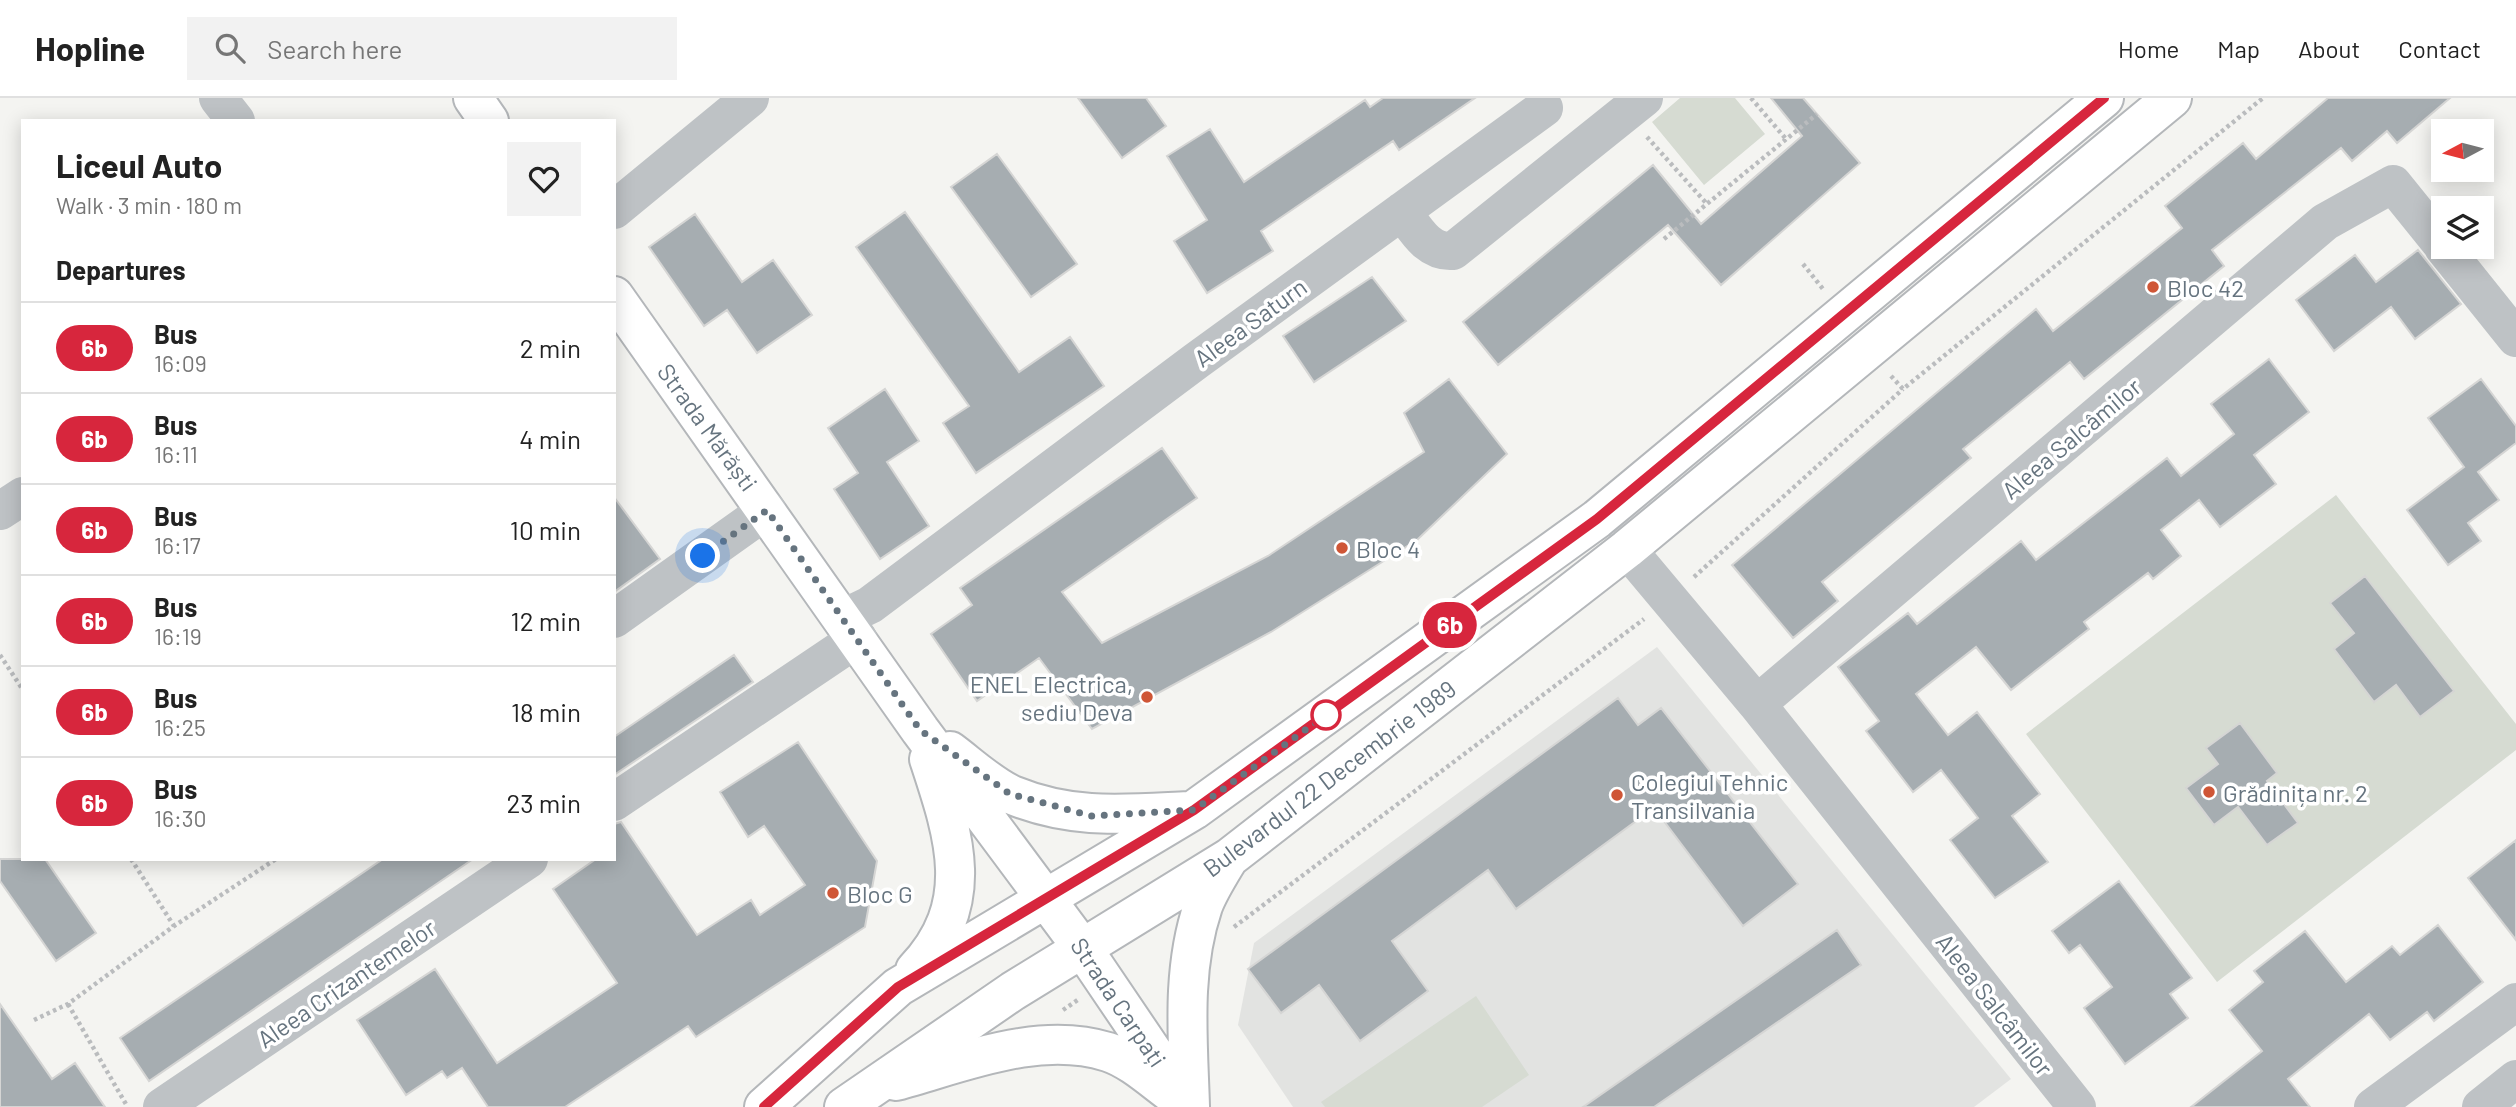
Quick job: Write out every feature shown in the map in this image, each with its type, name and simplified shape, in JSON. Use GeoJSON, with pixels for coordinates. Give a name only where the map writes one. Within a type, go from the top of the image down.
{"type":"FeatureCollection","features":[{"type":"Feature","properties":{"kind":"main road"},"geometry":{"type":"LineString","coordinates":[[473,98],[488,119]]}},
{"type":"Feature","properties":{"kind":"main road","name":"Bulevardul 22 Decembrie 1989"},"geometry":{"type":"LineString","coordinates":[[764,1107],[898,987],[1194,810],[1597,519],[2104,98]]}},
{"type":"Feature","properties":{"kind":"main road","name":"Bulevardul 22 Decembrie 1989"},"geometry":{"type":"LineString","coordinates":[[856,1098],[1013,991],[1228,858],[1627,549],[1871,351],[2172,98]]}},
{"type":"Feature","properties":{"kind":"main road","name":"Strada Mărăști"},"geometry":{"type":"LineString","coordinates":[[616,299],[920,730],[1046,898]]}},
{"type":"Feature","properties":{"kind":"main road"},"geometry":{"type":"LineString","coordinates":[[920,730],[1010,794],[1048,806],[1092,816],[1194,810]]}},
{"type":"Feature","properties":{"kind":"main road"},"geometry":{"type":"LineString","coordinates":[[898,987],[926,958],[940,936],[957,882],[952,827],[920,730]]}},
{"type":"Feature","properties":{"kind":"main road"},"geometry":{"type":"LineString","coordinates":[[1190,1107],[1186,1003],[1190,956],[1204,904],[1228,858]]}},
{"type":"Feature","properties":{"kind":"main road","name":"Strada Carpați"},"geometry":{"type":"LineString","coordinates":[[1046,898],[1190,1107]]}},
{"type":"Feature","properties":{"kind":"main road"},"geometry":{"type":"LineString","coordinates":[[856,1098],[1034,1045],[1074,1044],[1110,1052],[1190,1107]]}},
{"type":"Feature","properties":{"kind":"street"},"geometry":{"type":"LineString","coordinates":[[218,98],[234,119]]}},
{"type":"Feature","properties":{"kind":"street"},"geometry":{"type":"LineString","coordinates":[[616,208],[750,98]]}},
{"type":"Feature","properties":{"kind":"street","name":"Aleea Saturn"},"geometry":{"type":"LineString","coordinates":[[850,628],[870,606],[1402,211],[1540,103],[1578,152]]}},
{"type":"Feature","properties":{"kind":"street"},"geometry":{"type":"LineString","coordinates":[[1402,211],[1424,240],[1441,252],[1453,251],[1635,105]]}},
{"type":"Feature","properties":{"kind":"street","name":"Aleea Salcâmilor"},"geometry":{"type":"LineString","coordinates":[[1757,704],[2325,222],[2393,184],[2431,232]]}},
{"type":"Feature","properties":{"kind":"street"},"geometry":{"type":"LineString","coordinates":[[2453,259],[2516,338]]}},
{"type":"Feature","properties":{"kind":"street"},"geometry":{"type":"LineString","coordinates":[[0,511],[21,497]]}},
{"type":"Feature","properties":{"kind":"street"},"geometry":{"type":"LineString","coordinates":[[616,618],[767,510]]}},
{"type":"Feature","properties":{"kind":"street","name":"Aleea Salcâmilor"},"geometry":{"type":"LineString","coordinates":[[1627,549],[1757,704],[2077,1107]]}},
{"type":"Feature","properties":{"kind":"street"},"geometry":{"type":"LineString","coordinates":[[616,801],[850,628]]}},
{"type":"Feature","properties":{"kind":"street","name":"Aleea Crizantemelor"},"geometry":{"type":"LineString","coordinates":[[162,1107],[526,861]]}},
{"type":"Feature","properties":{"kind":"street"},"geometry":{"type":"LineString","coordinates":[[2373,1107],[2516,1002]]}},
{"type":"Feature","properties":{"kind":"street"},"geometry":{"type":"LineString","coordinates":[[2481,1107],[2516,1079]]}},
{"type":"Feature","properties":{"kind":"path"},"geometry":{"type":"LineString","coordinates":[[1751,98],[1786,139]]}},
{"type":"Feature","properties":{"kind":"path"},"geometry":{"type":"LineString","coordinates":[[1228,935],[1244,919],[1669,599],[1903,389],[2263,98]]}},
{"type":"Feature","properties":{"kind":"path"},"geometry":{"type":"LineString","coordinates":[[1635,105],[1707,204]]}},
{"type":"Feature","properties":{"kind":"path"},"geometry":{"type":"LineString","coordinates":[[1664,239],[1816,114]]}},
{"type":"Feature","properties":{"kind":"path"},"geometry":{"type":"LineString","coordinates":[[1887,372],[1903,389]]}},
{"type":"Feature","properties":{"kind":"path"},"geometry":{"type":"LineString","coordinates":[[0,655],[21,687]]}},
{"type":"Feature","properties":{"kind":"path"},"geometry":{"type":"LineString","coordinates":[[132,861],[174,926]]}},
{"type":"Feature","properties":{"kind":"path"},"geometry":{"type":"LineString","coordinates":[[34,1020],[68,1004],[174,926],[272,861]]}},
{"type":"Feature","properties":{"kind":"path"},"geometry":{"type":"LineString","coordinates":[[68,1004],[128,1107]]}},
{"type":"Feature","properties":{"kind":"shaded area"},"geometry":{"type":"Polygon","coordinates":[[[1680,98],[1735,98],[1765,134],[1704,185],[1652,122],[1680,98]]]}},
{"type":"Feature","properties":{"kind":"shaded area"},"geometry":{"type":"Polygon","coordinates":[[[2336,495],[2516,724],[2516,750],[2217,982],[2026,734],[2336,495]]]}},
{"type":"Feature","properties":{"kind":"shaded area","name":"Colegiul Tehnic Transilvania"},"geometry":{"type":"Polygon","coordinates":[[[1657,647],[2011,1079],[1974,1107],[1293,1107],[1238,1025],[1254,943],[1657,647]]]}},
{"type":"Feature","properties":{"kind":"shaded area"},"geometry":{"type":"Polygon","coordinates":[[[1476,996],[1529,1075],[1482,1107],[1325,1107],[1321,1102],[1476,996]]]}},
{"type":"Feature","properties":{"kind":"building"},"geometry":{"type":"Polygon","coordinates":[[[1078,98],[1146,98],[1166,126],[1122,158],[1078,98]]]}},
{"type":"Feature","properties":{"kind":"building"},"geometry":{"type":"Polygon","coordinates":[[[1383,98],[1475,98],[1399,150],[1393,141],[1261,231],[1273,251],[1207,293],[1174,241],[1207,220],[1167,156],[1210,129],[1244,182],[1365,100],[1370,107],[1383,98]]]}},
{"type":"Feature","properties":{"kind":"building"},"geometry":{"type":"Polygon","coordinates":[[[1771,98],[1803,98],[1860,163],[1721,285],[1668,225],[1498,365],[1463,322],[1653,165],[1701,224],[1802,136],[1771,98]]]}},
{"type":"Feature","properties":{"kind":"building"},"geometry":{"type":"Polygon","coordinates":[[[2328,98],[2450,98],[2397,143],[2387,131],[2352,161],[2341,148],[2212,250],[2224,266],[2084,379],[2070,362],[1963,449],[1971,458],[1822,582],[1838,601],[1793,638],[1732,565],[2036,309],[2053,331],[2182,228],[2165,206],[2243,143],[2256,159],[2328,98]]]}},
{"type":"Feature","properties":{"kind":"building"},"geometry":{"type":"Polygon","coordinates":[[[997,154],[1077,264],[1031,297],[951,187],[997,154]]]}},
{"type":"Feature","properties":{"kind":"building"},"geometry":{"type":"Polygon","coordinates":[[[905,212],[1019,372],[1070,337],[1104,386],[976,473],[943,423],[969,406],[856,247],[905,212]]]}},
{"type":"Feature","properties":{"kind":"building"},"geometry":{"type":"Polygon","coordinates":[[[695,214],[742,282],[773,260],[812,315],[757,353],[727,310],[704,326],[649,247],[695,214]]]}},
{"type":"Feature","properties":{"kind":"building"},"geometry":{"type":"Polygon","coordinates":[[[2418,250],[2461,304],[2415,339],[2391,307],[2334,351],[2296,300],[2355,255],[2376,282],[2418,250]]]}},
{"type":"Feature","properties":{"kind":"building"},"geometry":{"type":"Polygon","coordinates":[[[1372,277],[1406,321],[1314,382],[1283,336],[1372,277]]]}},
{"type":"Feature","properties":{"kind":"building"},"geometry":{"type":"Polygon","coordinates":[[[2269,359],[2309,412],[2254,455],[2276,484],[2220,527],[2199,500],[2161,530],[2181,556],[2153,579],[2148,573],[2084,622],[2089,629],[2011,690],[1976,647],[1916,694],[1948,735],[1977,712],[2040,794],[2012,816],[2048,862],[1995,898],[1950,840],[1978,818],[1941,770],[1913,792],[1866,731],[1879,721],[1838,667],[1908,613],[1917,624],[2021,541],[2036,560],[2167,458],[2181,476],[2234,434],[2211,404],[2269,359]]]}},
{"type":"Feature","properties":{"kind":"building","name":"Bloc 4"},"geometry":{"type":"Polygon","coordinates":[[[1449,379],[1507,454],[1417,540],[1271,632],[1092,729],[1039,658],[977,701],[931,634],[972,605],[960,588],[1162,448],[1197,498],[1062,592],[1102,643],[1268,556],[1424,452],[1404,413],[1449,379]]]}},
{"type":"Feature","properties":{"kind":"building"},"geometry":{"type":"Polygon","coordinates":[[[2481,379],[2516,426],[2516,443],[2478,472],[2499,500],[2468,523],[2481,541],[2448,565],[2407,510],[2464,467],[2428,418],[2481,379]]]}},
{"type":"Feature","properties":{"kind":"building"},"geometry":{"type":"Polygon","coordinates":[[[885,389],[919,441],[887,462],[929,526],[880,559],[834,489],[858,473],[828,428],[885,389]]]}},
{"type":"Feature","properties":{"kind":"building"},"geometry":{"type":"Polygon","coordinates":[[[616,500],[660,559],[616,591],[616,500]]]}},
{"type":"Feature","properties":{"kind":"building"},"geometry":{"type":"Polygon","coordinates":[[[2365,576],[2454,691],[2420,717],[2396,685],[2374,702],[2334,649],[2354,633],[2330,603],[2365,576]]]}},
{"type":"Feature","properties":{"kind":"building"},"geometry":{"type":"Polygon","coordinates":[[[734,655],[753,682],[616,774],[616,736],[734,655]]]}},
{"type":"Feature","properties":{"kind":"building"},"geometry":{"type":"Polygon","coordinates":[[[1618,698],[1638,725],[1661,708],[1798,884],[1743,926],[1654,808],[1516,909],[1488,870],[1392,941],[1428,991],[1360,1041],[1319,985],[1281,1013],[1248,969],[1618,698]]]}},
{"type":"Feature","properties":{"kind":"building"},"geometry":{"type":"Polygon","coordinates":[[[2240,723],[2277,773],[2267,781],[2298,823],[2267,845],[2238,807],[2214,825],[2186,788],[2218,764],[2206,748],[2240,723]]]}},
{"type":"Feature","properties":{"kind":"building"},"geometry":{"type":"Polygon","coordinates":[[[798,742],[877,861],[865,927],[696,1037],[688,1026],[565,1107],[488,1107],[462,1068],[447,1078],[442,1071],[406,1095],[357,1020],[435,969],[497,1063],[617,983],[553,889],[593,861],[616,861],[616,823],[621,822],[697,935],[751,900],[760,915],[805,885],[764,826],[748,837],[720,792],[798,742]]]}},
{"type":"Feature","properties":{"kind":"building"},"geometry":{"type":"Polygon","coordinates":[[[2516,840],[2516,940],[2468,878],[2516,840]]]}},
{"type":"Feature","properties":{"kind":"building"},"geometry":{"type":"Polygon","coordinates":[[[0,859],[46,861],[96,933],[56,961],[0,881],[0,859]]]}},
{"type":"Feature","properties":{"kind":"building"},"geometry":{"type":"Polygon","coordinates":[[[380,861],[470,861],[149,1081],[120,1038],[380,861]]]}},
{"type":"Feature","properties":{"kind":"building"},"geometry":{"type":"Polygon","coordinates":[[[2119,881],[2192,978],[2170,994],[2188,1018],[2125,1064],[2084,1008],[2112,987],[2080,945],[2069,953],[2052,931],[2119,881]]]}},
{"type":"Feature","properties":{"kind":"building"},"geometry":{"type":"Polygon","coordinates":[[[2438,925],[2483,982],[2434,1021],[2427,1012],[2390,1040],[2369,1014],[2288,1079],[2310,1107],[2191,1107],[2262,1051],[2229,1010],[2263,982],[2254,971],[2305,931],[2346,982],[2392,946],[2400,955],[2438,925]]]}},
{"type":"Feature","properties":{"kind":"building"},"geometry":{"type":"Polygon","coordinates":[[[1837,930],[1861,965],[1654,1107],[1583,1107],[1837,930]]]}},
{"type":"Feature","properties":{"kind":"building"},"geometry":{"type":"Polygon","coordinates":[[[0,1004],[52,1079],[75,1063],[105,1107],[0,1107],[0,1004]]]}},
{"type":"Feature","properties":{"kind":"bus line","name":"6b"},"geometry":{"type":"LineString","coordinates":[[764,1107],[898,987],[1096,866],[1194,810],[1597,519],[2104,98]]}},
{"type":"Feature","properties":{"kind":"place","name":"Bloc 42"},"geometry":{"type":"Point","coordinates":[2153,287]}},
{"type":"Feature","properties":{"kind":"place","name":"Bloc 4"},"geometry":{"type":"Point","coordinates":[1342,548]}},
{"type":"Feature","properties":{"kind":"place","name":"ENEL Electrica, sediu Deva"},"geometry":{"type":"Point","coordinates":[1147,697]}},
{"type":"Feature","properties":{"kind":"place","name":"Grădinița nr. 2"},"geometry":{"type":"Point","coordinates":[2209,792]}},
{"type":"Feature","properties":{"kind":"place","name":"Colegiul Tehnic Transilvania"},"geometry":{"type":"Point","coordinates":[1617,795]}},
{"type":"Feature","properties":{"kind":"place","name":"Bloc G"},"geometry":{"type":"Point","coordinates":[833,893]}},
{"type":"Feature","properties":{"kind":"route"},"geometry":{"type":"LineString","coordinates":[[703,556],[767,510],[920,730],[1010,794],[1048,806],[1092,816],[1194,810],[1329,713],[1326,715]]}}]}
